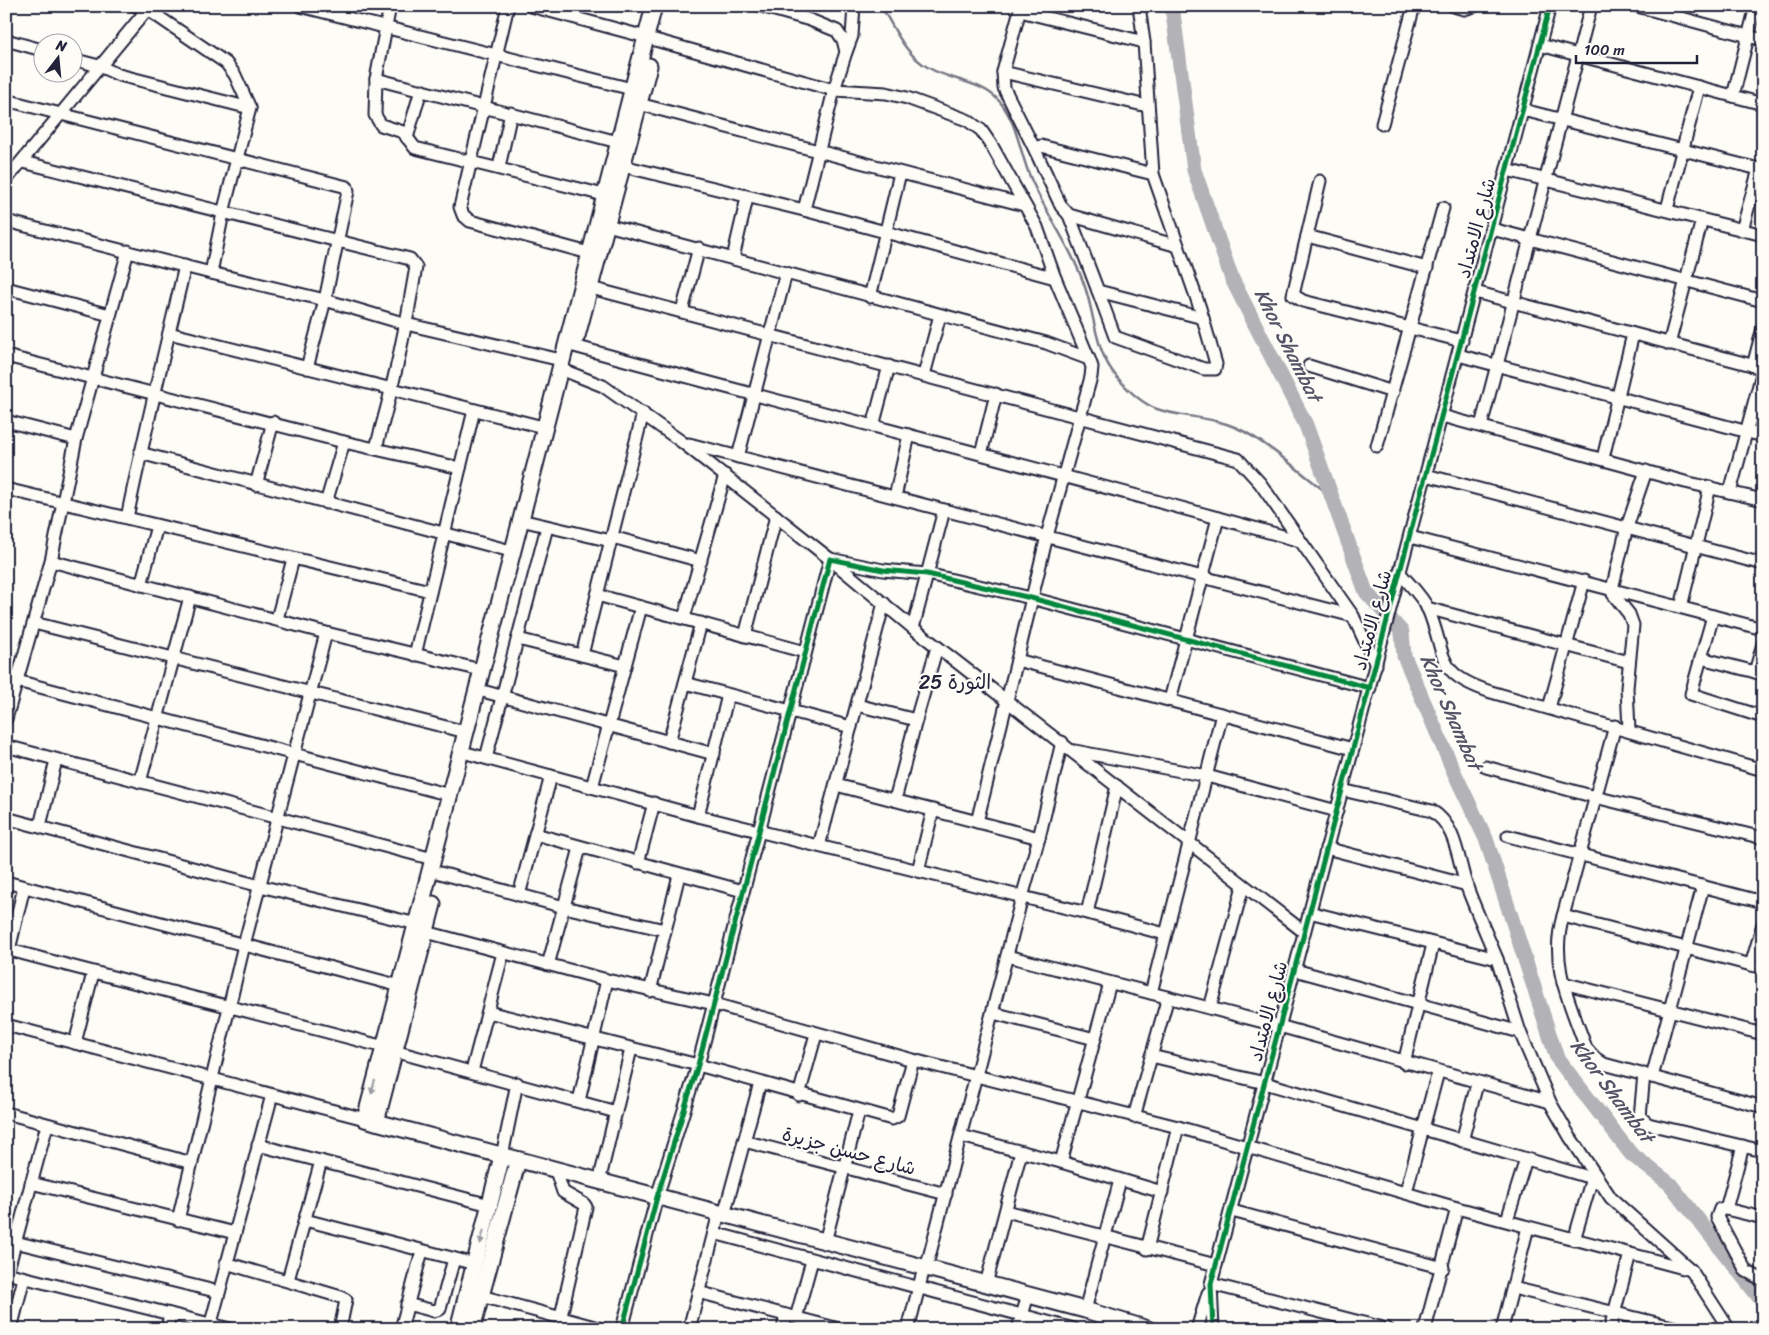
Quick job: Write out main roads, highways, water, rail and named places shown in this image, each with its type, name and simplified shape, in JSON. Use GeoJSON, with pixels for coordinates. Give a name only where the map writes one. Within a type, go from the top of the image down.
{"type":"FeatureCollection","features":[{"type":"Feature","properties":{"kind":"main road"},"geometry":{"type":"LineString","coordinates":[[437,866],[450,794],[543,427],[564,366],[574,346],[639,104],[651,38],[654,6]]}},
{"type":"Feature","properties":{"kind":"main road"},"geometry":{"type":"LineString","coordinates":[[664,6],[632,89],[604,195],[589,253],[529,522],[470,754],[437,866],[370,1121],[1085,1310],[1148,1329]]}},
{"type":"Feature","properties":{"kind":"main road"},"geometry":{"type":"LineString","coordinates":[[389,1049],[400,986],[421,928]]}},
{"type":"Feature","properties":{"kind":"main road"},"geometry":{"type":"LineString","coordinates":[[472,1329],[481,1296],[503,1184],[502,1156]]}},
{"type":"Feature","properties":{"kind":"main road"},"geometry":{"type":"LineString","coordinates":[[458,1329],[490,1205],[518,1160]]}},
{"type":"Feature","properties":{"kind":"waterway"},"geometry":{"type":"LineString","coordinates":[[881,6],[901,41],[921,63],[938,72],[985,90],[993,95],[1006,111],[1015,129],[1031,179],[1080,273],[1104,356],[1120,381],[1140,399],[1157,409],[1217,421],[1248,434],[1273,450],[1332,497]]}},
{"type":"Feature","properties":{"kind":"waterway","name":"Khor Shambat"},"geometry":{"type":"LineString","coordinates":[[1172,6],[1194,170],[1232,279],[1306,425],[1366,592],[1402,632],[1404,656],[1454,772],[1486,839],[1557,1058],[1631,1154],[1670,1184],[1763,1302]]}},
{"type":"Feature","properties":{"kind":"district","name":"الثورة 25"},"geometry":{"type":"Point","coordinates":[955,682]}}]}
